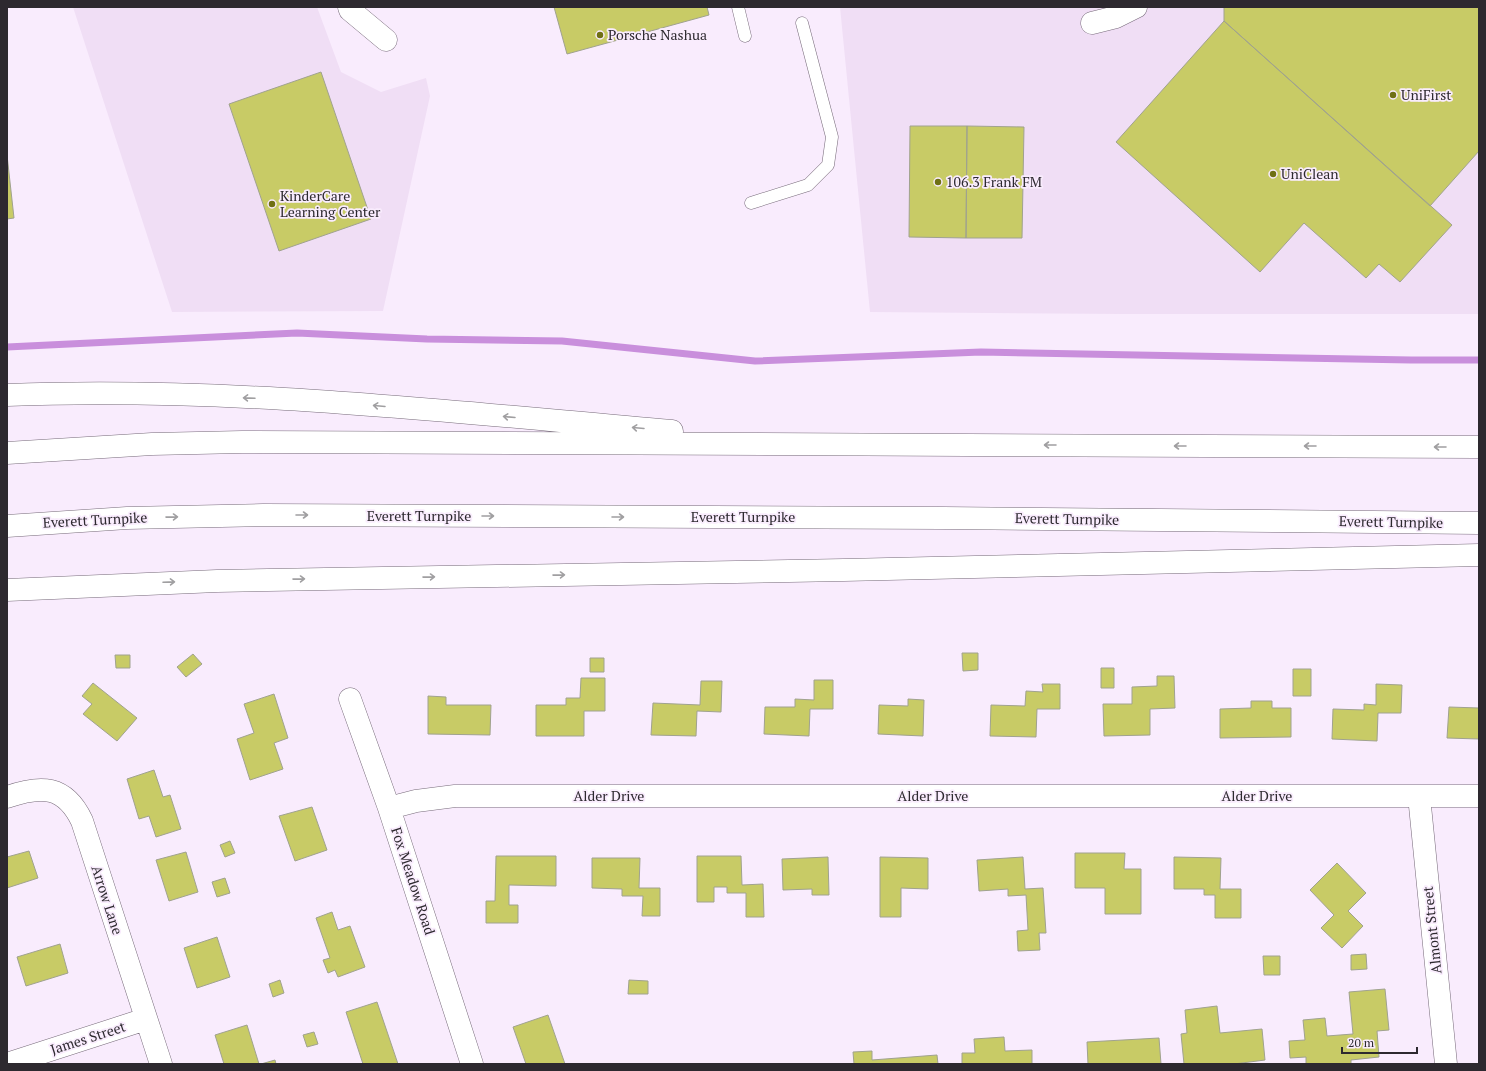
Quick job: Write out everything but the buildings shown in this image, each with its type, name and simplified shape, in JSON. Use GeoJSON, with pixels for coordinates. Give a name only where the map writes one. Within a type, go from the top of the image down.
{"type":"FeatureCollection","features":[{"type":"Feature","properties":{"kind":"main road"},"geometry":{"type":"LineString","coordinates":[[349,7],[350,10],[386,40]]}},
{"type":"Feature","properties":{"kind":"main road"},"geometry":{"type":"LineString","coordinates":[[1092,23],[1116,17],[1136,7]]}},
{"type":"Feature","properties":{"kind":"main road"},"geometry":{"type":"LineString","coordinates":[[7,395],[92,393],[268,398],[830,444]]}},
{"type":"Feature","properties":{"kind":"main road"},"geometry":{"type":"LineString","coordinates":[[7,453],[129,445],[242,442],[1479,447]]}},
{"type":"Feature","properties":{"kind":"main road","name":"Everett Turnpike"},"geometry":{"type":"LineString","coordinates":[[7,526],[127,518],[263,515],[944,518],[1479,523]]}},
{"type":"Feature","properties":{"kind":"main road"},"geometry":{"type":"LineString","coordinates":[[7,590],[217,581],[852,570],[1479,555]]}},
{"type":"Feature","properties":{"kind":"main road"},"geometry":{"type":"LineString","coordinates":[[7,598],[130,584]]}},
{"type":"Feature","properties":{"kind":"main road","name":"Fox Meadow Road"},"geometry":{"type":"LineString","coordinates":[[350,699],[389,808],[472,1064]]}},
{"type":"Feature","properties":{"kind":"main road","name":"Arrow Lane"},"geometry":{"type":"LineString","coordinates":[[7,797],[27,790],[46,789],[62,796],[74,807],[82,821],[161,1064]]}},
{"type":"Feature","properties":{"kind":"main road","name":"Alder Drive"},"geometry":{"type":"LineString","coordinates":[[389,808],[416,801],[455,796],[1479,796]]}},
{"type":"Feature","properties":{"kind":"main road","name":"Almont Street"},"geometry":{"type":"LineString","coordinates":[[1419,796],[1446,1064]]}},
{"type":"Feature","properties":{"kind":"main road","name":"James Street"},"geometry":{"type":"LineString","coordinates":[[7,1064],[146,1019]]}},
{"type":"Feature","properties":{"kind":"lane"},"geometry":{"type":"LineString","coordinates":[[738,7],[745,36]]}},
{"type":"Feature","properties":{"kind":"lane"},"geometry":{"type":"LineString","coordinates":[[750,203],[808,185],[828,165],[832,136],[802,23]]}},
{"type":"Feature","properties":{"kind":"shaded area","name":"KinderCare Learning Center"},"geometry":{"type":"Polygon","coordinates":[[[73,7],[317,7],[341,72],[381,92],[426,78],[430,96],[383,311],[172,312],[73,7]]]}},
{"type":"Feature","properties":{"kind":"shaded area"},"geometry":{"type":"Polygon","coordinates":[[[840,7],[1479,7],[1479,314],[870,312],[840,7]]]}},
{"type":"Feature","properties":{"kind":"waterway"},"geometry":{"type":"LineString","coordinates":[[7,347],[297,333],[427,339],[562,341],[755,361],[981,352],[1479,360]]}},
{"type":"Feature","properties":{"kind":"place","name":"Porsche Nashua"},"geometry":{"type":"Point","coordinates":[600,35]}},
{"type":"Feature","properties":{"kind":"place","name":"UniFirst"},"geometry":{"type":"Point","coordinates":[1393,95]}},
{"type":"Feature","properties":{"kind":"place","name":"UniClean"},"geometry":{"type":"Point","coordinates":[1273,174]}},
{"type":"Feature","properties":{"kind":"place","name":"106.3 Frank FM"},"geometry":{"type":"Point","coordinates":[938,182]}},
{"type":"Feature","properties":{"kind":"place","name":"KinderCare Learning Center"},"geometry":{"type":"Point","coordinates":[272,204]}}]}
